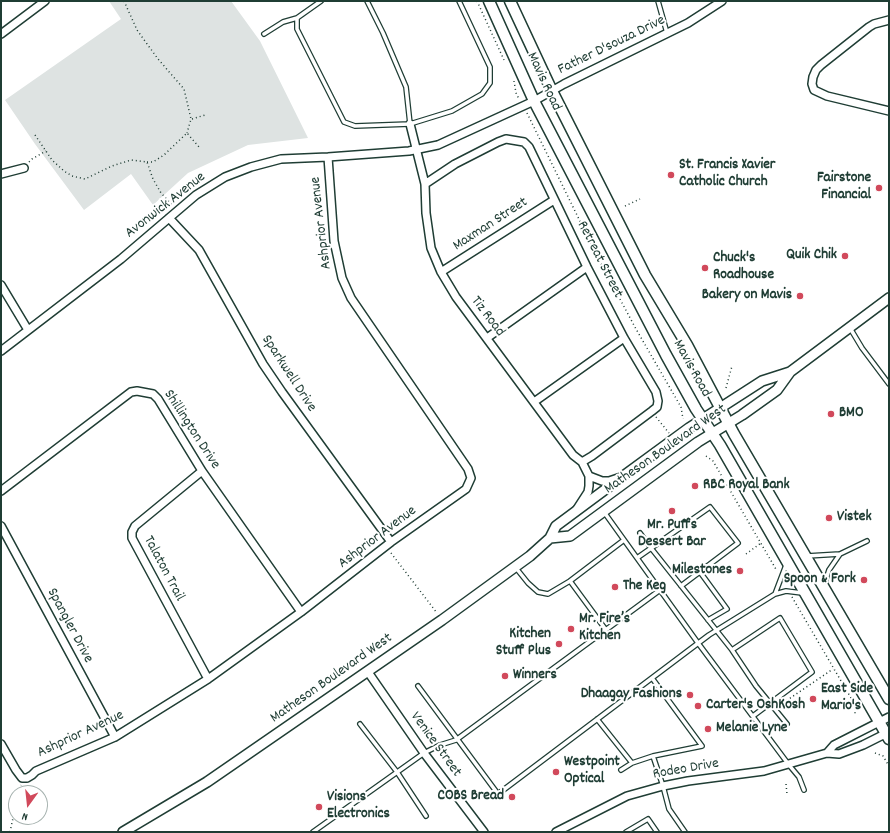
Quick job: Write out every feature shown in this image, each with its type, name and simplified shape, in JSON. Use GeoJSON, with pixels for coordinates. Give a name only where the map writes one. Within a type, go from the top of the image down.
{"type":"FeatureCollection","features":[{"type":"Feature","properties":{"kind":"main road","name":"Mavis Road"},"geometry":{"type":"LineString","coordinates":[[488,1],[534,101],[666,355],[879,722],[888,735]]}},
{"type":"Feature","properties":{"kind":"main road","name":"Mavis Road"},"geometry":{"type":"LineString","coordinates":[[510,1],[552,91],[645,275],[687,345],[728,423],[824,585],[889,699]]}},
{"type":"Feature","properties":{"kind":"street"},"geometry":{"type":"LineString","coordinates":[[1,34],[45,1]]}},
{"type":"Feature","properties":{"kind":"street","name":"Father D'souza Drive"},"geometry":{"type":"LineString","coordinates":[[534,101],[688,23],[722,1]]}},
{"type":"Feature","properties":{"kind":"street"},"geometry":{"type":"LineString","coordinates":[[889,20],[869,27],[821,65],[812,77],[814,90],[827,96],[889,111]]}},
{"type":"Feature","properties":{"kind":"street","name":"Avonwick Avenue"},"geometry":{"type":"LineString","coordinates":[[1,351],[121,259],[196,195],[225,177],[251,167],[281,159],[409,151],[438,145],[534,101]]}},
{"type":"Feature","properties":{"kind":"street","name":"Tiz Road"},"geometry":{"type":"LineString","coordinates":[[410,124],[425,184],[426,213],[431,248],[441,272],[456,297],[573,455],[582,462],[589,476]]}},
{"type":"Feature","properties":{"kind":"street","name":"Retreat Street"},"geometry":{"type":"LineString","coordinates":[[425,184],[455,164],[498,142],[506,140],[524,142],[529,147],[587,268],[624,338],[656,392],[657,407],[582,462]]}},
{"type":"Feature","properties":{"kind":"street","name":"Ashprior Avenue"},"geometry":{"type":"LineString","coordinates":[[1,744],[22,778],[27,778],[36,771],[115,737],[208,679],[301,612],[389,544],[466,489],[471,478],[468,469],[351,298],[342,278],[334,241],[328,157]]}},
{"type":"Feature","properties":{"kind":"street"},"geometry":{"type":"LineString","coordinates":[[1,174],[24,168]]}},
{"type":"Feature","properties":{"kind":"street","name":"Maxman Street"},"geometry":{"type":"LineString","coordinates":[[441,272],[554,200]]}},
{"type":"Feature","properties":{"kind":"street","name":"Sparkwell Drive"},"geometry":{"type":"LineString","coordinates":[[169,218],[199,250],[264,364],[282,392],[389,544]]}},
{"type":"Feature","properties":{"kind":"street"},"geometry":{"type":"LineString","coordinates":[[487,338],[587,268]]}},
{"type":"Feature","properties":{"kind":"street"},"geometry":{"type":"LineString","coordinates":[[1,285],[28,330]]}},
{"type":"Feature","properties":{"kind":"street","name":"Matheson Boulevard West"},"geometry":{"type":"LineString","coordinates":[[550,538],[570,536],[698,442],[777,390],[790,372],[889,298]]}},
{"type":"Feature","properties":{"kind":"street"},"geometry":{"type":"LineString","coordinates":[[534,402],[624,338]]}},
{"type":"Feature","properties":{"kind":"street","name":"Matheson Boulevard West"},"geometry":{"type":"LineString","coordinates":[[123,832],[207,782],[442,620],[515,567],[550,538],[556,526],[703,419],[762,381],[790,372]]}},
{"type":"Feature","properties":{"kind":"street","name":"Shillington Drive"},"geometry":{"type":"LineString","coordinates":[[1,491],[131,392],[153,394],[158,399],[202,471],[301,612]]}},
{"type":"Feature","properties":{"kind":"street","name":"Talaton Trail"},"geometry":{"type":"LineString","coordinates":[[202,471],[135,526],[132,532],[132,538],[208,679]]}},
{"type":"Feature","properties":{"kind":"street"},"geometry":{"type":"LineString","coordinates":[[574,514],[588,492],[589,476],[602,481],[609,481],[622,477]]}},
{"type":"Feature","properties":{"kind":"street","name":"Spangler Drive"},"geometry":{"type":"LineString","coordinates":[[1,526],[115,737]]}},
{"type":"Feature","properties":{"kind":"street","name":"Venice Street"},"geometry":{"type":"LineString","coordinates":[[368,672],[424,753],[484,832]]}},
{"type":"Feature","properties":{"kind":"street","name":"Rodeo Drive"},"geometry":{"type":"LineString","coordinates":[[827,753],[834,745],[889,717]]}},
{"type":"Feature","properties":{"kind":"street","name":"Rodeo Drive"},"geometry":{"type":"LineString","coordinates":[[556,832],[627,796],[688,781],[764,771],[827,753],[839,754],[888,735]]}},
{"type":"Feature","properties":{"kind":"lane"},"geometry":{"type":"LineString","coordinates":[[264,34],[282,22],[297,18],[321,1]]}},
{"type":"Feature","properties":{"kind":"lane"},"geometry":{"type":"LineString","coordinates":[[367,1],[383,33],[406,87],[410,124]]}},
{"type":"Feature","properties":{"kind":"lane"},"geometry":{"type":"LineString","coordinates":[[297,18],[297,30],[344,122],[355,126],[410,124],[452,111],[482,94],[490,83],[490,67],[459,1]]}},
{"type":"Feature","properties":{"kind":"lane"},"geometry":{"type":"LineString","coordinates":[[658,1],[667,33]]}},
{"type":"Feature","properties":{"kind":"lane"},"geometry":{"type":"LineString","coordinates":[[850,327],[862,348],[889,384]]}},
{"type":"Feature","properties":{"kind":"lane"},"geometry":{"type":"LineString","coordinates":[[637,558],[710,507],[738,543],[682,586]]}},
{"type":"Feature","properties":{"kind":"lane"},"geometry":{"type":"LineString","coordinates":[[604,511],[698,643],[799,777],[804,790]]}},
{"type":"Feature","properties":{"kind":"lane"},"geometry":{"type":"LineString","coordinates":[[640,533],[732,650],[756,686],[787,724]]}},
{"type":"Feature","properties":{"kind":"lane"},"geometry":{"type":"LineString","coordinates":[[515,567],[528,583],[538,592],[548,594],[570,582],[624,540]]}},
{"type":"Feature","properties":{"kind":"lane"},"geometry":{"type":"LineString","coordinates":[[807,556],[840,554],[866,541]]}},
{"type":"Feature","properties":{"kind":"lane"},"geometry":{"type":"LineString","coordinates":[[824,585],[829,570],[840,554]]}},
{"type":"Feature","properties":{"kind":"lane"},"geometry":{"type":"LineString","coordinates":[[775,594],[787,562]]}},
{"type":"Feature","properties":{"kind":"lane"},"geometry":{"type":"LineString","coordinates":[[700,572],[727,608],[708,620]]}},
{"type":"Feature","properties":{"kind":"lane"},"geometry":{"type":"LineString","coordinates":[[570,582],[606,630]]}},
{"type":"Feature","properties":{"kind":"lane"},"geometry":{"type":"LineString","coordinates":[[314,832],[424,753],[440,745],[456,740],[660,590]]}},
{"type":"Feature","properties":{"kind":"lane"},"geometry":{"type":"LineString","coordinates":[[418,686],[456,740],[498,794],[716,630],[775,594],[786,591],[805,593]]}},
{"type":"Feature","properties":{"kind":"lane"},"geometry":{"type":"LineString","coordinates":[[732,650],[780,618],[812,672],[753,716]]}},
{"type":"Feature","properties":{"kind":"lane"},"geometry":{"type":"LineString","coordinates":[[621,770],[632,763],[653,756],[702,746],[652,678]]}},
{"type":"Feature","properties":{"kind":"lane"},"geometry":{"type":"LineString","coordinates":[[598,719],[632,763]]}},
{"type":"Feature","properties":{"kind":"lane"},"geometry":{"type":"LineString","coordinates":[[360,724],[397,772],[426,816]]}},
{"type":"Feature","properties":{"kind":"lane"},"geometry":{"type":"LineString","coordinates":[[653,756],[663,786],[668,809],[685,832]]}},
{"type":"Feature","properties":{"kind":"lane"},"geometry":{"type":"LineString","coordinates":[[626,832],[648,819],[657,832]]}},
{"type":"Feature","properties":{"kind":"path"},"geometry":{"type":"LineString","coordinates":[[35,135],[52,160],[64,171],[72,176],[85,179],[112,166],[131,160],[153,162],[164,155],[187,133],[191,119],[184,89],[158,59],[136,30],[124,1]]}},
{"type":"Feature","properties":{"kind":"path"},"geometry":{"type":"LineString","coordinates":[[477,1],[505,61]]}},
{"type":"Feature","properties":{"kind":"path"},"geometry":{"type":"LineString","coordinates":[[511,75],[514,81],[516,93]]}},
{"type":"Feature","properties":{"kind":"path"},"geometry":{"type":"LineString","coordinates":[[191,119],[205,115]]}},
{"type":"Feature","properties":{"kind":"path"},"geometry":{"type":"LineString","coordinates":[[530,117],[599,260],[680,406],[683,419]]}},
{"type":"Feature","properties":{"kind":"path"},"geometry":{"type":"LineString","coordinates":[[187,133],[199,147]]}},
{"type":"Feature","properties":{"kind":"path"},"geometry":{"type":"LineString","coordinates":[[24,168],[32,159],[46,151]]}},
{"type":"Feature","properties":{"kind":"path"},"geometry":{"type":"LineString","coordinates":[[147,162],[153,179],[161,193],[178,211]]}},
{"type":"Feature","properties":{"kind":"path"},"geometry":{"type":"LineString","coordinates":[[625,206],[640,199]]}},
{"type":"Feature","properties":{"kind":"path"},"geometry":{"type":"LineString","coordinates":[[726,388],[732,366]]}},
{"type":"Feature","properties":{"kind":"path"},"geometry":{"type":"LineString","coordinates":[[656,417],[669,433]]}},
{"type":"Feature","properties":{"kind":"path"},"geometry":{"type":"LineString","coordinates":[[706,456],[713,461],[777,571]]}},
{"type":"Feature","properties":{"kind":"path"},"geometry":{"type":"LineString","coordinates":[[746,554],[761,543]]}},
{"type":"Feature","properties":{"kind":"path"},"geometry":{"type":"LineString","coordinates":[[389,544],[442,620]]}},
{"type":"Feature","properties":{"kind":"path"},"geometry":{"type":"LineString","coordinates":[[793,599],[851,698],[855,708],[855,716]]}},
{"type":"Feature","properties":{"kind":"path"},"geometry":{"type":"LineString","coordinates":[[775,709],[834,669]]}},
{"type":"Feature","properties":{"kind":"path"},"geometry":{"type":"LineString","coordinates":[[875,753],[883,756],[889,766]]}},
{"type":"Feature","properties":{"kind":"path"},"geometry":{"type":"LineString","coordinates":[[786,784],[787,794]]}},
{"type":"Feature","properties":{"kind":"shaded area"},"geometry":{"type":"Polygon","coordinates":[[[109,1],[231,1],[260,41],[308,138],[248,145],[188,173],[153,205],[131,174],[84,210],[35,144],[5,100],[121,19],[109,1]]]}},
{"type":"Feature","properties":{"kind":"place","name":"St. Francis Xavier Catholic Church"},"geometry":{"type":"Point","coordinates":[671,175]}},
{"type":"Feature","properties":{"kind":"place","name":"Fairstone Financial"},"geometry":{"type":"Point","coordinates":[879,188]}},
{"type":"Feature","properties":{"kind":"place","name":"Quik Chik"},"geometry":{"type":"Point","coordinates":[845,256]}},
{"type":"Feature","properties":{"kind":"place","name":"Chuck's Roadhouse"},"geometry":{"type":"Point","coordinates":[705,268]}},
{"type":"Feature","properties":{"kind":"place","name":"Bakery on Mavis"},"geometry":{"type":"Point","coordinates":[800,296]}},
{"type":"Feature","properties":{"kind":"place","name":"BMO"},"geometry":{"type":"Point","coordinates":[831,414]}},
{"type":"Feature","properties":{"kind":"place","name":"RBC Royal Bank"},"geometry":{"type":"Point","coordinates":[695,486]}},
{"type":"Feature","properties":{"kind":"place","name":"Mr. Puffs Dessert Bar"},"geometry":{"type":"Point","coordinates":[672,511]}},
{"type":"Feature","properties":{"kind":"place","name":"Vistek"},"geometry":{"type":"Point","coordinates":[829,518]}},
{"type":"Feature","properties":{"kind":"place","name":"Milestones"},"geometry":{"type":"Point","coordinates":[740,571]}},
{"type":"Feature","properties":{"kind":"place","name":"Spoon & Fork"},"geometry":{"type":"Point","coordinates":[864,580]}},
{"type":"Feature","properties":{"kind":"place","name":"The Keg"},"geometry":{"type":"Point","coordinates":[615,587]}},
{"type":"Feature","properties":{"kind":"place","name":"Mr. Fire’s Kitchen"},"geometry":{"type":"Point","coordinates":[571,629]}},
{"type":"Feature","properties":{"kind":"place","name":"Kitchen Stuff Plus"},"geometry":{"type":"Point","coordinates":[559,644]}},
{"type":"Feature","properties":{"kind":"place","name":"Winners"},"geometry":{"type":"Point","coordinates":[505,676]}},
{"type":"Feature","properties":{"kind":"place","name":"Dhaagay Fashions"},"geometry":{"type":"Point","coordinates":[690,695]}},
{"type":"Feature","properties":{"kind":"place","name":"East Side Mario's"},"geometry":{"type":"Point","coordinates":[813,699]}},
{"type":"Feature","properties":{"kind":"place","name":"Carter's OshKosh"},"geometry":{"type":"Point","coordinates":[698,706]}},
{"type":"Feature","properties":{"kind":"place","name":"Melanie Lyne"},"geometry":{"type":"Point","coordinates":[708,729]}},
{"type":"Feature","properties":{"kind":"place","name":"Westpoint Optical"},"geometry":{"type":"Point","coordinates":[556,772]}},
{"type":"Feature","properties":{"kind":"place","name":"COBS Bread"},"geometry":{"type":"Point","coordinates":[512,797]}},
{"type":"Feature","properties":{"kind":"place","name":"Visions Electronics"},"geometry":{"type":"Point","coordinates":[319,807]}}]}
